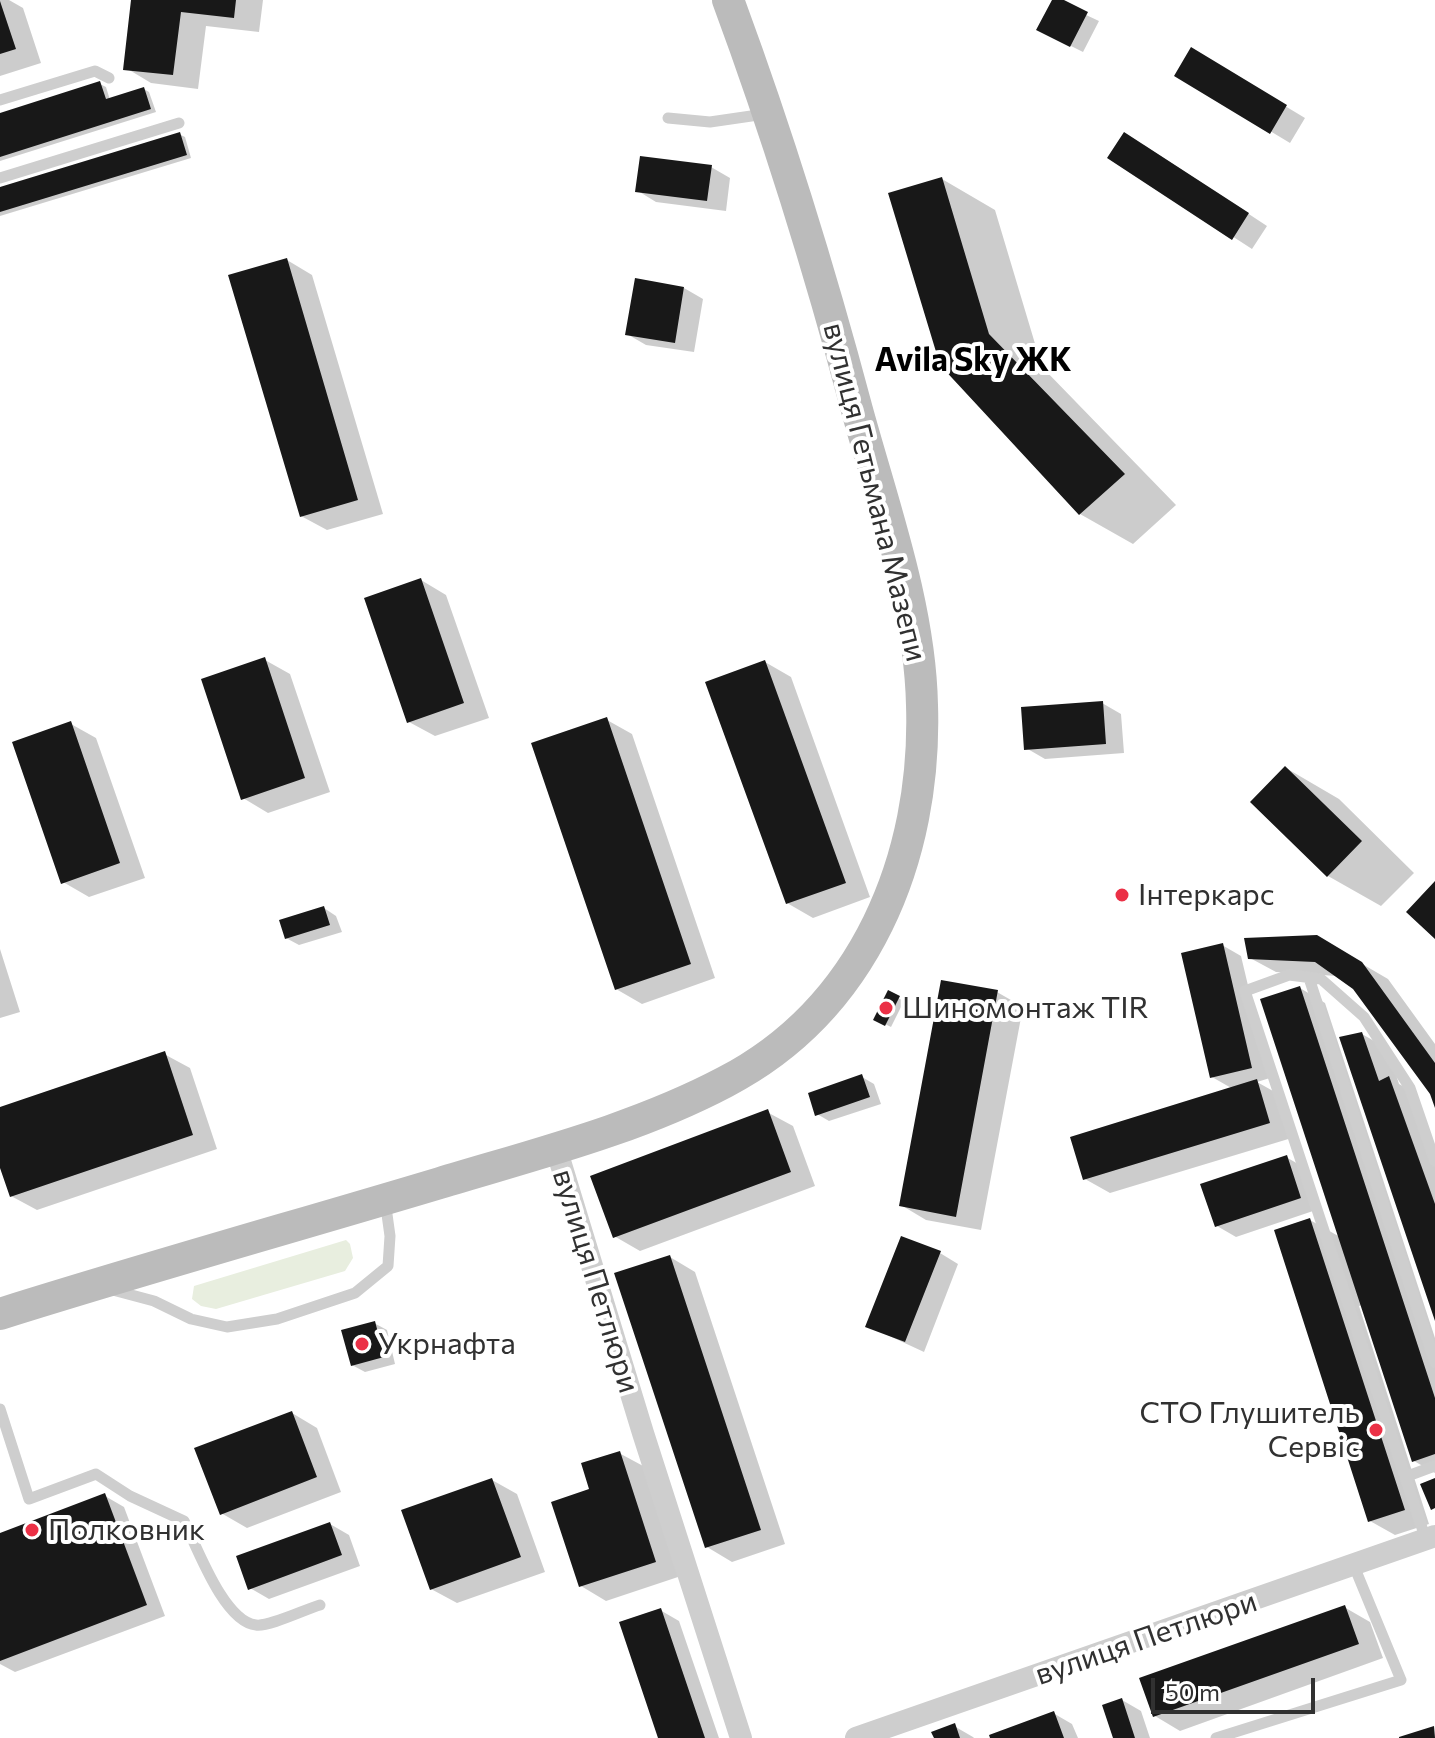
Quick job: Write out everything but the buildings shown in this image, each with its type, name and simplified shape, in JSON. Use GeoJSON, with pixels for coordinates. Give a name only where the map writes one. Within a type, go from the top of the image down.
{"type":"FeatureCollection","features":[{"type":"Feature","properties":{"kind":"main road","name":"вулиця Гетьмана Мазепи"},"geometry":{"type":"LineString","coordinates":[[556,1148],[661,1112],[727,1081],[768,1056],[814,1020],[857,963],[882,915],[903,860],[913,814],[922,704],[916,644],[821,275],[770,113],[728,0]]}},
{"type":"Feature","properties":{"kind":"main road","name":"вулиця Петлюри"},"geometry":{"type":"LineString","coordinates":[[0,1314],[556,1148]]}},
{"type":"Feature","properties":{"kind":"street","name":"вулиця Петлюри"},"geometry":{"type":"LineString","coordinates":[[556,1148],[741,1738]]}},
{"type":"Feature","properties":{"kind":"street","name":"вулиця Петлюри"},"geometry":{"type":"LineString","coordinates":[[856,1738],[1430,1538]]}},
{"type":"Feature","properties":{"kind":"lane"},"geometry":{"type":"LineString","coordinates":[[0,100],[95,71],[109,78]]}},
{"type":"Feature","properties":{"kind":"lane"},"geometry":{"type":"LineString","coordinates":[[668,118],[710,122],[770,113]]}},
{"type":"Feature","properties":{"kind":"lane"},"geometry":{"type":"LineString","coordinates":[[0,178],[179,123]]}},
{"type":"Feature","properties":{"kind":"lane"},"geometry":{"type":"LineString","coordinates":[[1430,1538],[1405,1477],[1245,991],[1289,975],[1321,979],[1364,1017],[1410,1088],[1435,1161]]}},
{"type":"Feature","properties":{"kind":"lane"},"geometry":{"type":"LineString","coordinates":[[1309,978],[1435,1362]]}},
{"type":"Feature","properties":{"kind":"lane"},"geometry":{"type":"LineString","coordinates":[[93,1285],[154,1301],[191,1319],[227,1327],[277,1319],[355,1293],[388,1266],[390,1236],[385,1199]]}},
{"type":"Feature","properties":{"kind":"lane"},"geometry":{"type":"LineString","coordinates":[[0,1409],[29,1499],[96,1474],[130,1496],[184,1521],[213,1582],[238,1619],[257,1626],[320,1605]]}},
{"type":"Feature","properties":{"kind":"lane"},"geometry":{"type":"LineString","coordinates":[[1405,1477],[1435,1466]]}},
{"type":"Feature","properties":{"kind":"lane"},"geometry":{"type":"LineString","coordinates":[[1216,1738],[1401,1680],[1354,1566]]}},
{"type":"Feature","properties":{"kind":"green space"},"geometry":{"type":"Polygon","coordinates":[[[346,1240],[353,1258],[345,1271],[216,1309],[201,1306],[192,1299],[194,1286],[346,1240]]]}},
{"type":"Feature","properties":{"kind":"place","name":"Інтеркарс"},"geometry":{"type":"Point","coordinates":[1122,895]}},
{"type":"Feature","properties":{"kind":"place","name":"Шиномонтаж TIR"},"geometry":{"type":"Point","coordinates":[886,1008]}},
{"type":"Feature","properties":{"kind":"place","name":"Укрнафта"},"geometry":{"type":"Point","coordinates":[362,1344]}},
{"type":"Feature","properties":{"kind":"place","name":"СТО Глушитель Сервіс"},"geometry":{"type":"Point","coordinates":[1376,1430]}},
{"type":"Feature","properties":{"kind":"place","name":"Полковник"},"geometry":{"type":"Point","coordinates":[32,1530]}},
{"type":"Feature","properties":{"kind":"district","name":"Avila Sky ЖК"},"geometry":{"type":"Point","coordinates":[973,360]}}]}
